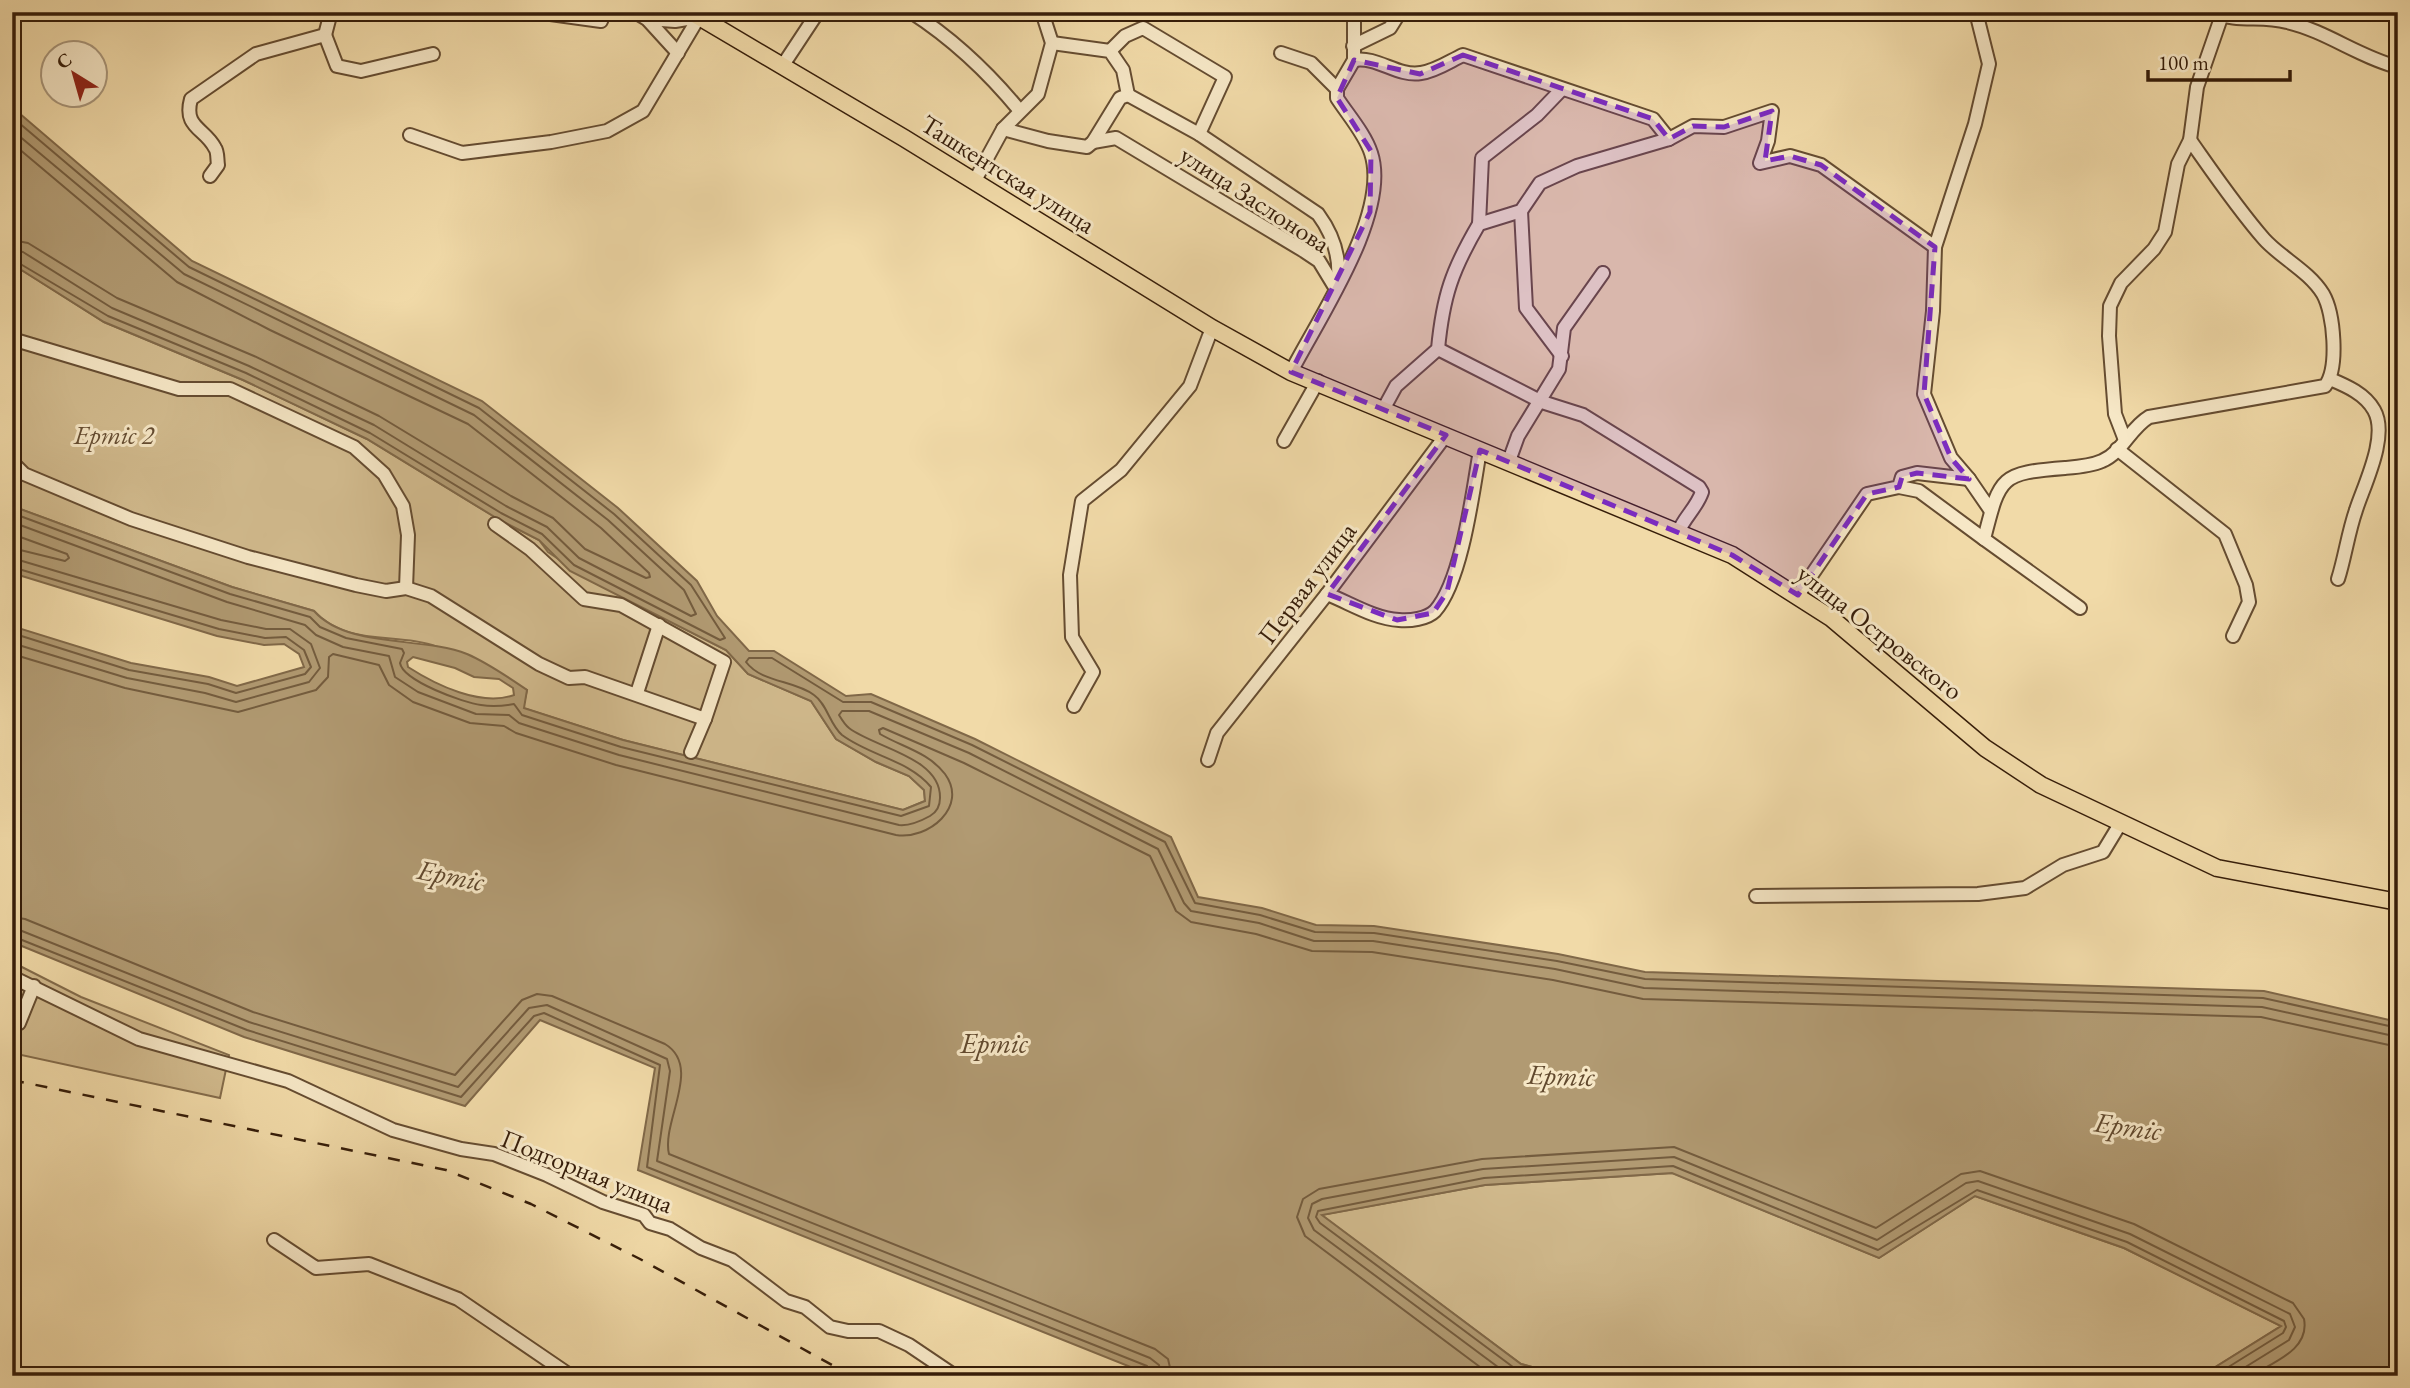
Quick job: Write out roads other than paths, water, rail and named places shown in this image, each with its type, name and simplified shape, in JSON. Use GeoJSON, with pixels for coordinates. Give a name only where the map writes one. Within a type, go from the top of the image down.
{"type":"FeatureCollection","features":[{"type":"Feature","properties":{"kind":"main road","name":"Ташкентская улица"},"geometry":{"type":"LineString","coordinates":[[695,15],[783,65],[1212,328],[1291,372]]}},
{"type":"Feature","properties":{"kind":"main road","name":"улица Островского"},"geometry":{"type":"LineString","coordinates":[[1291,372],[1384,408],[1732,555],[1831,618],[2007,765],[2120,824],[2217,868],[2398,902]]}},
{"type":"Feature","properties":{"kind":"street"},"geometry":{"type":"LineString","coordinates":[[331,12],[326,35],[337,66],[361,71],[433,54]]}},
{"type":"Feature","properties":{"kind":"street"},"geometry":{"type":"LineString","coordinates":[[536,12],[601,22],[604,12]]}},
{"type":"Feature","properties":{"kind":"street"},"geometry":{"type":"LineString","coordinates":[[783,65],[818,12]]}},
{"type":"Feature","properties":{"kind":"street"},"geometry":{"type":"LineString","coordinates":[[911,12],[942,32],[996,81],[1020,111]]}},
{"type":"Feature","properties":{"kind":"street"},"geometry":{"type":"LineString","coordinates":[[974,182],[1003,129],[1038,94],[1052,43],[1042,12]]}},
{"type":"Feature","properties":{"kind":"street"},"geometry":{"type":"LineString","coordinates":[[1291,372],[1336,290],[1370,212],[1374,167],[1371,151],[1337,98],[1338,89],[1354,60],[1354,12]]}},
{"type":"Feature","properties":{"kind":"street"},"geometry":{"type":"LineString","coordinates":[[1353,46],[1391,28],[1400,12]]}},
{"type":"Feature","properties":{"kind":"street"},"geometry":{"type":"LineString","coordinates":[[1976,12],[1989,64],[1975,124],[1935,247],[1933,311],[1924,394],[1951,458],[1969,478],[1991,511]]}},
{"type":"Feature","properties":{"kind":"street"},"geometry":{"type":"LineString","coordinates":[[2233,636],[2249,602],[2246,586],[2225,534],[2121,444],[2115,414],[2109,336],[2110,306],[2121,283],[2154,249],[2165,232],[2178,164],[2190,140],[2197,87],[2219,14],[2232,20],[2258,18],[2288,22],[2398,67]]}},
{"type":"Feature","properties":{"kind":"street"},"geometry":{"type":"LineString","coordinates":[[641,15],[675,21],[695,15]]}},
{"type":"Feature","properties":{"kind":"street"},"geometry":{"type":"LineString","coordinates":[[641,15],[678,53]]}},
{"type":"Feature","properties":{"kind":"street"},"geometry":{"type":"LineString","coordinates":[[410,135],[462,153],[551,142],[607,131],[643,111],[678,53],[695,15]]}},
{"type":"Feature","properties":{"kind":"street"},"geometry":{"type":"LineString","coordinates":[[1110,51],[1125,36],[1143,28],[1225,77],[1199,134]]}},
{"type":"Feature","properties":{"kind":"street"},"geometry":{"type":"LineString","coordinates":[[210,176],[218,165],[216,149],[193,123],[188,111],[191,99],[256,54],[326,35]]}},
{"type":"Feature","properties":{"kind":"street"},"geometry":{"type":"LineString","coordinates":[[1052,43],[1110,51],[1123,70],[1128,95],[1120,98],[1093,142]]}},
{"type":"Feature","properties":{"kind":"street"},"geometry":{"type":"LineString","coordinates":[[1281,53],[1311,63],[1338,89]]}},
{"type":"Feature","properties":{"kind":"street"},"geometry":{"type":"LineString","coordinates":[[1354,60],[1365,58],[1405,72],[1420,74],[1463,55],[1493,62],[1562,89],[1653,119],[1669,139]]}},
{"type":"Feature","properties":{"kind":"street"},"geometry":{"type":"LineString","coordinates":[[1384,408],[1396,386],[1438,349],[1442,305],[1457,261],[1479,224],[1482,158],[1536,116],[1562,89]]}},
{"type":"Feature","properties":{"kind":"street","name":"улица Заслонова"},"geometry":{"type":"LineString","coordinates":[[1128,95],[1199,134],[1318,214],[1329,230],[1335,247],[1339,267],[1336,290]]}},
{"type":"Feature","properties":{"kind":"street"},"geometry":{"type":"LineString","coordinates":[[1562,357],[1526,308],[1521,211],[1540,183],[1577,166],[1669,139],[1693,126],[1724,127],[1772,111],[1768,141],[1760,163],[1790,156],[1821,165],[1935,247]]}},
{"type":"Feature","properties":{"kind":"street","name":"улица Заслонова"},"geometry":{"type":"LineString","coordinates":[[1003,129],[1077,147],[1087,147],[1093,142],[1116,138],[1319,261],[1336,290]]}},
{"type":"Feature","properties":{"kind":"street"},"geometry":{"type":"LineString","coordinates":[[2190,140],[2266,241],[2323,294],[2334,356],[2328,383]]}},
{"type":"Feature","properties":{"kind":"street"},"geometry":{"type":"LineString","coordinates":[[1479,224],[1521,211]]}},
{"type":"Feature","properties":{"kind":"street"},"geometry":{"type":"LineString","coordinates":[[1509,461],[1518,436],[1542,402],[1559,369],[1563,328],[1603,273]]}},
{"type":"Feature","properties":{"kind":"street"},"geometry":{"type":"LineString","coordinates":[[1074,706],[1093,672],[1072,637],[1070,575],[1083,501],[1121,470],[1190,386],[1212,328]]}},
{"type":"Feature","properties":{"kind":"street"},"geometry":{"type":"LineString","coordinates":[[12,339],[179,389],[230,389],[354,447],[384,474],[403,506],[408,535],[406,588]]}},
{"type":"Feature","properties":{"kind":"street"},"geometry":{"type":"LineString","coordinates":[[1438,349],[1542,402],[1583,415],[1699,487],[1702,492],[1694,513],[1683,520],[1678,533]]}},
{"type":"Feature","properties":{"kind":"street"},"geometry":{"type":"LineString","coordinates":[[1284,440],[1318,381]]}},
{"type":"Feature","properties":{"kind":"street"},"geometry":{"type":"LineString","coordinates":[[1984,539],[1996,493],[2011,476],[2023,471],[2094,464],[2115,453],[2139,423],[2149,417],[2328,383],[2352,389],[2368,402],[2376,412],[2378,430],[2373,466],[2355,512],[2338,579]]}},
{"type":"Feature","properties":{"kind":"street","name":"Первая улица"},"geometry":{"type":"LineString","coordinates":[[1208,760],[1217,733],[1327,594],[1446,435]]}},
{"type":"Feature","properties":{"kind":"street"},"geometry":{"type":"LineString","coordinates":[[1327,594],[1397,621],[1414,620],[1433,613],[1447,592],[1461,549],[1480,450]]}},
{"type":"Feature","properties":{"kind":"street"},"geometry":{"type":"LineString","coordinates":[[12,462],[24,474],[131,519],[248,557],[356,586],[386,591],[406,588],[431,596],[539,664],[569,678],[585,677],[705,719]]}},
{"type":"Feature","properties":{"kind":"street"},"geometry":{"type":"LineString","coordinates":[[1899,487],[1902,477],[1917,472],[1969,478]]}},
{"type":"Feature","properties":{"kind":"street"},"geometry":{"type":"LineString","coordinates":[[1798,595],[1867,494],[1899,487],[1919,491],[2080,608]]}},
{"type":"Feature","properties":{"kind":"street"},"geometry":{"type":"LineString","coordinates":[[495,524],[530,549],[583,599],[621,605],[724,662],[691,752]]}},
{"type":"Feature","properties":{"kind":"street"},"geometry":{"type":"LineString","coordinates":[[637,693],[659,625]]}},
{"type":"Feature","properties":{"kind":"street"},"geometry":{"type":"LineString","coordinates":[[1756,896],[1978,894],[2025,888],[2055,869],[2103,852],[2120,824]]}},
{"type":"Feature","properties":{"kind":"street","name":"Подгорная улица"},"geometry":{"type":"LineString","coordinates":[[12,977],[139,1039],[288,1081],[393,1130],[461,1149],[494,1154],[547,1175],[603,1202],[644,1215],[650,1223],[670,1229],[701,1248],[732,1260],[786,1301],[805,1307],[830,1327],[848,1331],[879,1331],[909,1345],[955,1376]]}},
{"type":"Feature","properties":{"kind":"street"},"geometry":{"type":"LineString","coordinates":[[12,1021],[19,1023],[34,986]]}},
{"type":"Feature","properties":{"kind":"street"},"geometry":{"type":"LineString","coordinates":[[274,1240],[316,1268],[369,1264],[458,1299],[571,1376]]}},
{"type":"Feature","properties":{"kind":"water","name":"Ертіс"},"geometry":{"type":"Polygon","coordinates":[[[12,107],[192,261],[482,401],[618,508],[697,581],[717,616],[749,651],[774,651],[846,696],[871,694],[975,739],[1171,837],[1198,897],[1262,908],[1316,925],[1374,926],[1558,954],[1645,972],[2264,991],[2398,1022],[2398,1376],[2201,1376],[2281,1326],[2124,1248],[1975,1196],[1879,1258],[1672,1173],[1485,1185],[1322,1215],[1521,1364],[1565,1376],[1153,1376],[638,1170],[655,1068],[540,1020],[465,1106],[244,1037],[12,942],[12,626],[131,663],[209,677],[237,686],[304,667],[299,654],[284,644],[264,645],[217,636],[12,573],[12,506],[232,587],[314,611],[328,623],[346,631],[365,637],[429,645],[467,654],[527,690],[524,708],[623,740],[903,810],[925,801],[924,790],[909,776],[876,762],[836,739],[811,701],[748,674],[726,650],[570,571],[539,540],[498,519],[367,439],[243,380],[104,322],[12,264],[12,107]],[[413,657],[407,662],[408,667],[419,674],[459,692],[487,698],[514,695],[513,688],[499,679],[474,677],[455,668],[413,657]]]}},
{"type":"Feature","properties":{"kind":"railway"},"geometry":{"type":"LineString","coordinates":[[12,1080],[446,1170],[531,1204],[640,1259],[852,1376]]}},
{"type":"Feature","properties":{"kind":"park label","name":"Ертіс 2"},"geometry":{"type":"Point","coordinates":[114,435]}}]}
